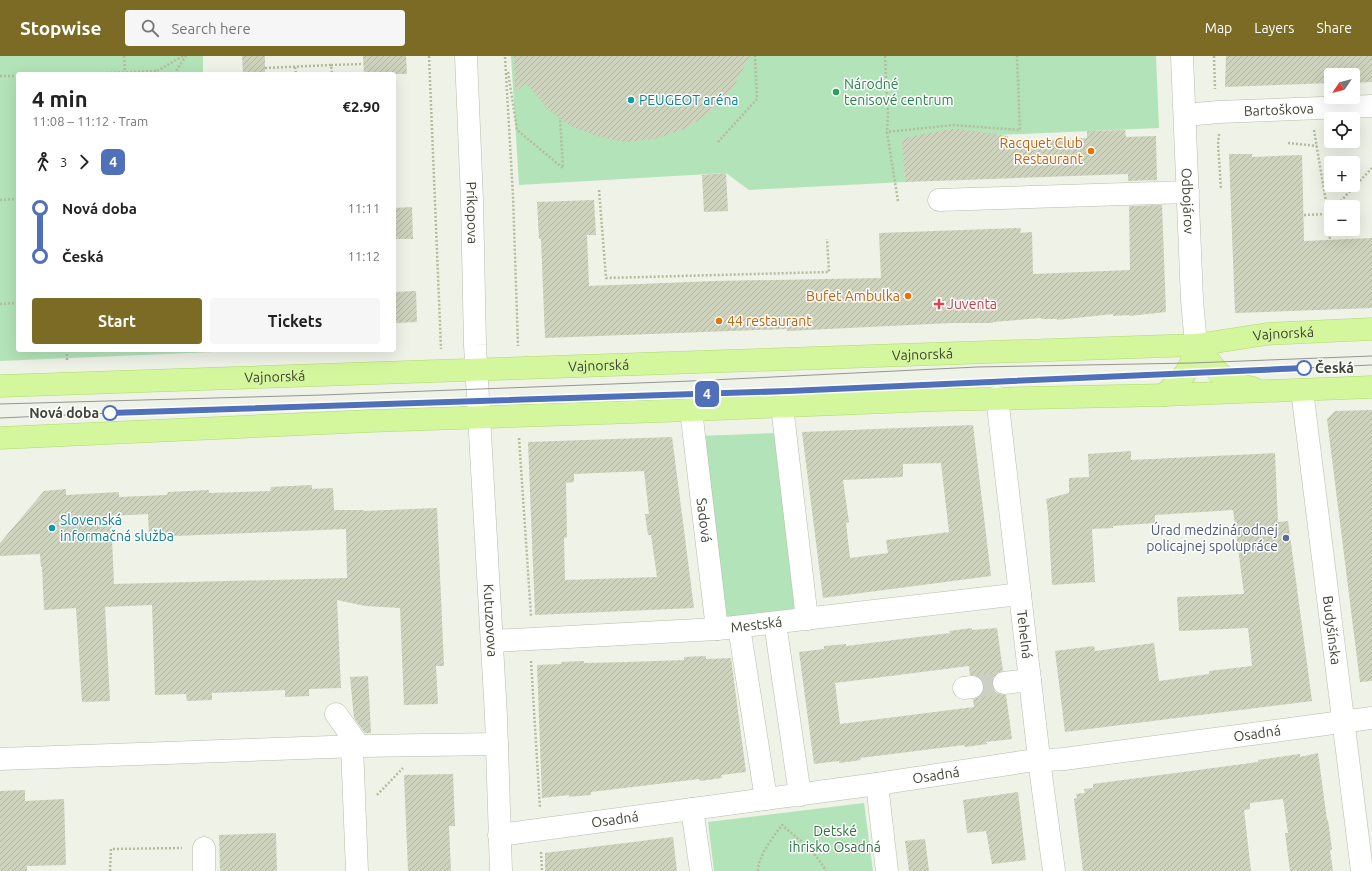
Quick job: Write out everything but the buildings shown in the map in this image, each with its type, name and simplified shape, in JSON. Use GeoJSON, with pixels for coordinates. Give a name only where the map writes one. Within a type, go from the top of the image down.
{"type":"FeatureCollection","features":[{"type":"Feature","properties":{"kind":"main road","name":"Vajnorská"},"geometry":{"type":"LineString","coordinates":[[0,386],[1196,345],[1268,334],[1372,330]]}},
{"type":"Feature","properties":{"kind":"main road"},"geometry":{"type":"LineString","coordinates":[[1196,345],[1219,373],[1234,384],[1270,392]]}},
{"type":"Feature","properties":{"kind":"main road"},"geometry":{"type":"LineString","coordinates":[[1164,395],[1185,374],[1191,363],[1196,345]]}},
{"type":"Feature","properties":{"kind":"main road"},"geometry":{"type":"LineString","coordinates":[[0,438],[479,417],[997,398],[1270,392],[1372,387]]}},
{"type":"Feature","properties":{"kind":"street","name":"Príkopova"},"geometry":{"type":"LineString","coordinates":[[466,56],[472,200],[476,370]]}},
{"type":"Feature","properties":{"kind":"street","name":"Odbojárov"},"geometry":{"type":"LineString","coordinates":[[1182,56],[1192,300],[1196,345]]}},
{"type":"Feature","properties":{"kind":"street","name":"Bartoškova"},"geometry":{"type":"LineString","coordinates":[[1185,115],[1372,106]]}},
{"type":"Feature","properties":{"kind":"street"},"geometry":{"type":"LineString","coordinates":[[939,200],[1188,192]]}},
{"type":"Feature","properties":{"kind":"street","name":"Kutuzovova"},"geometry":{"type":"LineString","coordinates":[[476,370],[492,641],[501,871]]}},
{"type":"Feature","properties":{"kind":"street","name":"Budyšínska"},"geometry":{"type":"LineString","coordinates":[[1302,390],[1362,871]]}},
{"type":"Feature","properties":{"kind":"street","name":"Tehelná"},"geometry":{"type":"LineString","coordinates":[[997,398],[1054,871]]}},
{"type":"Feature","properties":{"kind":"street"},"geometry":{"type":"LineString","coordinates":[[782,406],[807,619]]}},
{"type":"Feature","properties":{"kind":"street","name":"Sadová"},"geometry":{"type":"LineString","coordinates":[[691,410],[717,629]]}},
{"type":"Feature","properties":{"kind":"street","name":"Mestská"},"geometry":{"type":"LineString","coordinates":[[492,641],[717,629],[1020,594]]}},
{"type":"Feature","properties":{"kind":"street"},"geometry":{"type":"LineString","coordinates":[[775,623],[800,795]]}},
{"type":"Feature","properties":{"kind":"street"},"geometry":{"type":"LineString","coordinates":[[738,627],[766,799]]}},
{"type":"Feature","properties":{"kind":"street"},"geometry":{"type":"LineString","coordinates":[[1004,683],[1030,680]]}},
{"type":"Feature","properties":{"kind":"street"},"geometry":{"type":"LineString","coordinates":[[336,714],[355,746],[357,871]]}},
{"type":"Feature","properties":{"kind":"street","name":"Osadná"},"geometry":{"type":"LineString","coordinates":[[499,836],[800,795],[1028,761],[1064,759],[1372,718]]}},
{"type":"Feature","properties":{"kind":"street"},"geometry":{"type":"LineString","coordinates":[[0,759],[355,746],[497,744]]}},
{"type":"Feature","properties":{"kind":"street"},"geometry":{"type":"LineString","coordinates":[[877,784],[887,871]]}},
{"type":"Feature","properties":{"kind":"street"},"geometry":{"type":"LineString","coordinates":[[692,809],[701,871]]}},
{"type":"Feature","properties":{"kind":"street"},"geometry":{"type":"LineString","coordinates":[[204,848],[204,871]]}},
{"type":"Feature","properties":{"kind":"path"},"geometry":{"type":"LineString","coordinates":[[124,56],[125,72]]}},
{"type":"Feature","properties":{"kind":"path"},"geometry":{"type":"LineString","coordinates":[[159,72],[184,56]]}},
{"type":"Feature","properties":{"kind":"path"},"geometry":{"type":"LineString","coordinates":[[175,72],[184,56]]}},
{"type":"Feature","properties":{"kind":"path"},"geometry":{"type":"LineString","coordinates":[[430,56],[442,354]]}},
{"type":"Feature","properties":{"kind":"path"},"geometry":{"type":"LineString","coordinates":[[505,56],[516,130],[563,168],[560,118]]}},
{"type":"Feature","properties":{"kind":"path"},"geometry":{"type":"LineString","coordinates":[[505,56],[513,196],[518,351]]}},
{"type":"Feature","properties":{"kind":"path"},"geometry":{"type":"LineString","coordinates":[[718,142],[757,99],[755,56]]}},
{"type":"Feature","properties":{"kind":"path"},"geometry":{"type":"LineString","coordinates":[[885,56],[888,115],[887,132],[898,201]]}},
{"type":"Feature","properties":{"kind":"path"},"geometry":{"type":"LineString","coordinates":[[887,132],[953,126],[1020,130],[1017,56]]}},
{"type":"Feature","properties":{"kind":"path"},"geometry":{"type":"LineString","coordinates":[[265,68],[363,64]]}},
{"type":"Feature","properties":{"kind":"path"},"geometry":{"type":"LineString","coordinates":[[331,65],[332,72]]}},
{"type":"Feature","properties":{"kind":"path"},"geometry":{"type":"LineString","coordinates":[[295,67],[296,72]]}},
{"type":"Feature","properties":{"kind":"path"},"geometry":{"type":"LineString","coordinates":[[0,76],[16,76]]}},
{"type":"Feature","properties":{"kind":"path"},"geometry":{"type":"LineString","coordinates":[[1313,125],[1326,200]]}},
{"type":"Feature","properties":{"kind":"path"},"geometry":{"type":"LineString","coordinates":[[1219,130],[1218,144],[1222,190]]}},
{"type":"Feature","properties":{"kind":"path"},"geometry":{"type":"LineString","coordinates":[[1288,143],[1316,146]]}},
{"type":"Feature","properties":{"kind":"path"},"geometry":{"type":"LineString","coordinates":[[1342,200],[1372,168]]}},
{"type":"Feature","properties":{"kind":"path"},"geometry":{"type":"LineString","coordinates":[[599,190],[606,278],[829,272],[827,239]]}},
{"type":"Feature","properties":{"kind":"path"},"geometry":{"type":"LineString","coordinates":[[0,200],[16,199]]}},
{"type":"Feature","properties":{"kind":"path"},"geometry":{"type":"LineString","coordinates":[[1304,215],[1324,214]]}},
{"type":"Feature","properties":{"kind":"path"},"geometry":{"type":"LineString","coordinates":[[1330,236],[1330,240]]}},
{"type":"Feature","properties":{"kind":"path"},"geometry":{"type":"LineString","coordinates":[[0,304],[16,303]]}},
{"type":"Feature","properties":{"kind":"path"},"geometry":{"type":"LineString","coordinates":[[66,367],[67,352]]}},
{"type":"Feature","properties":{"kind":"path"},"geometry":{"type":"LineString","coordinates":[[378,801],[377,794],[406,765]]}},
{"type":"Feature","properties":{"kind":"path"},"geometry":{"type":"LineString","coordinates":[[758,871],[758,865],[772,837],[782,825],[802,842],[822,863],[826,871]]}},
{"type":"Feature","properties":{"kind":"path"},"geometry":{"type":"LineString","coordinates":[[110,871],[111,849],[204,848]]}},
{"type":"Feature","properties":{"kind":"green space"},"geometry":{"type":"Polygon","coordinates":[[[0,56],[203,56],[203,72],[16,72],[16,352],[214,352],[0,361],[0,56]]]}},
{"type":"Feature","properties":{"kind":"green space","name":"Národné tenisové centrum"},"geometry":{"type":"Polygon","coordinates":[[[511,56],[1156,56],[1159,128],[903,139],[905,182],[749,190],[726,173],[519,185],[511,56]]]}},
{"type":"Feature","properties":{"kind":"green space"},"geometry":{"type":"Polygon","coordinates":[[[775,433],[795,602],[794,608],[789,614],[725,617],[699,436],[775,433]]]}},
{"type":"Feature","properties":{"kind":"green space","name":"Detské ihrisko Osadná"},"geometry":{"type":"Polygon","coordinates":[[[864,803],[873,871],[714,871],[708,822],[864,803]]]}},
{"type":"Feature","properties":{"kind":"tunnel"},"geometry":{"type":"LineString","coordinates":[[972,687],[1004,683]]}},
{"type":"Feature","properties":{"kind":"tram line"},"geometry":{"type":"LineString","coordinates":[[0,404],[322,395],[691,381],[977,367],[1191,363],[1372,356]]}},
{"type":"Feature","properties":{"kind":"tram line"},"geometry":{"type":"LineString","coordinates":[[0,418],[110,413],[789,391],[1372,365]]}},
{"type":"Feature","properties":{"kind":"tram line","name":"4"},"geometry":{"type":"LineString","coordinates":[[110,413],[789,391],[1219,373],[1304,368]]}},
{"type":"Feature","properties":{"kind":"place","name":"Národné tenisové centrum"},"geometry":{"type":"Point","coordinates":[836,92]}},
{"type":"Feature","properties":{"kind":"place","name":"PEUGEOT aréna"},"geometry":{"type":"Point","coordinates":[631,100]}},
{"type":"Feature","properties":{"kind":"place","name":"Racquet Club Restaurant"},"geometry":{"type":"Point","coordinates":[1091,151]}},
{"type":"Feature","properties":{"kind":"place","name":"Bufet Ambulka"},"geometry":{"type":"Point","coordinates":[908,296]}},
{"type":"Feature","properties":{"kind":"place","name":"Juventa"},"geometry":{"type":"Point","coordinates":[939,304]}},
{"type":"Feature","properties":{"kind":"place","name":"44 restaurant"},"geometry":{"type":"Point","coordinates":[719,321]}},
{"type":"Feature","properties":{"kind":"place","name":"Česká"},"geometry":{"type":"Point","coordinates":[1304,368]}},
{"type":"Feature","properties":{"kind":"place","name":"Nová doba"},"geometry":{"type":"Point","coordinates":[110,413]}},
{"type":"Feature","properties":{"kind":"place","name":"Slovenská informačná služba"},"geometry":{"type":"Point","coordinates":[52,528]}},
{"type":"Feature","properties":{"kind":"place","name":"Úrad medzinárodnej policajnej spolupráce"},"geometry":{"type":"Point","coordinates":[1286,538]}}]}
